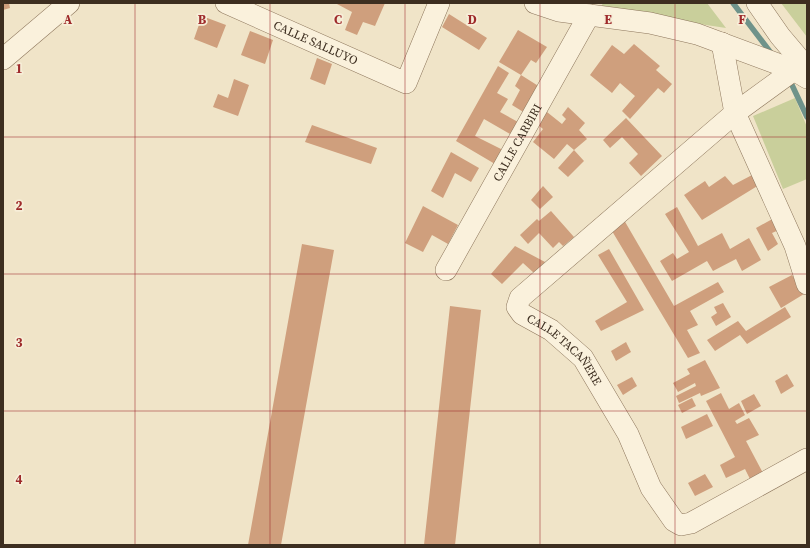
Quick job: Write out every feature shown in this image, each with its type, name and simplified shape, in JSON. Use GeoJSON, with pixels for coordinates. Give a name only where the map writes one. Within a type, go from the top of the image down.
{"type":"FeatureCollection","features":[{"type":"Feature","properties":{"kind":"street"},"geometry":{"type":"LineString","coordinates":[[3,59],[69,3]]}},
{"type":"Feature","properties":{"kind":"street","name":"CALLE SALLUYO"},"geometry":{"type":"LineString","coordinates":[[226,3],[406,82],[439,3]]}},
{"type":"Feature","properties":{"kind":"street"},"geometry":{"type":"LineString","coordinates":[[535,3],[560,7],[589,15],[650,23],[697,34],[803,72]]}},
{"type":"Feature","properties":{"kind":"street"},"geometry":{"type":"LineString","coordinates":[[757,3],[803,72]]}},
{"type":"Feature","properties":{"kind":"street","name":"CALLE CARBIRI"},"geometry":{"type":"LineString","coordinates":[[446,270],[589,15]]}},
{"type":"Feature","properties":{"kind":"street"},"geometry":{"type":"LineString","coordinates":[[722,43],[735,113],[795,246],[807,284]]}},
{"type":"Feature","properties":{"kind":"street","name":"CALLE TACAÑERE"},"geometry":{"type":"LineString","coordinates":[[803,72],[735,113],[520,298],[517,307],[522,314],[551,330],[583,358],[628,434],[651,488],[674,522],[681,525],[690,523],[807,459]]}},
{"type":"Feature","properties":{"kind":"green space"},"geometry":{"type":"Polygon","coordinates":[[[603,3],[707,3],[726,28],[600,9],[603,3]]]}},
{"type":"Feature","properties":{"kind":"green space"},"geometry":{"type":"Polygon","coordinates":[[[781,3],[807,3],[807,37],[781,3]]]}},
{"type":"Feature","properties":{"kind":"green space"},"geometry":{"type":"Polygon","coordinates":[[[795,98],[807,127],[807,179],[783,189],[753,116],[795,98]]]}},
{"type":"Feature","properties":{"kind":"building"},"geometry":{"type":"Polygon","coordinates":[[[3,3],[9,3],[10,8],[3,10],[3,3]]]}},
{"type":"Feature","properties":{"kind":"building"},"geometry":{"type":"Polygon","coordinates":[[[337,3],[385,3],[375,26],[363,22],[357,35],[345,30],[352,12],[337,3]]]}},
{"type":"Feature","properties":{"kind":"building"},"geometry":{"type":"Polygon","coordinates":[[[449,14],[487,38],[479,50],[442,27],[449,14]]]}},
{"type":"Feature","properties":{"kind":"building"},"geometry":{"type":"Polygon","coordinates":[[[202,16],[226,25],[217,48],[194,39],[202,16]]]}},
{"type":"Feature","properties":{"kind":"building"},"geometry":{"type":"Polygon","coordinates":[[[518,30],[547,47],[536,63],[531,60],[521,75],[499,62],[518,30]]]}},
{"type":"Feature","properties":{"kind":"building"},"geometry":{"type":"Polygon","coordinates":[[[250,31],[273,40],[265,64],[241,55],[250,31]]]}},
{"type":"Feature","properties":{"kind":"building"},"geometry":{"type":"Polygon","coordinates":[[[634,44],[660,66],[656,70],[672,84],[664,93],[658,88],[630,119],[622,111],[635,96],[620,83],[612,93],[590,75],[612,45],[624,54],[634,44]]]}},
{"type":"Feature","properties":{"kind":"building"},"geometry":{"type":"Polygon","coordinates":[[[317,58],[332,64],[325,85],[310,79],[317,58]]]}},
{"type":"Feature","properties":{"kind":"building"},"geometry":{"type":"Polygon","coordinates":[[[498,66],[509,73],[497,93],[508,99],[500,112],[518,122],[510,134],[484,119],[475,136],[503,150],[495,164],[456,141],[498,66]]]}},
{"type":"Feature","properties":{"kind":"building"},"geometry":{"type":"Polygon","coordinates":[[[521,75],[540,87],[525,113],[512,105],[520,90],[515,86],[521,75]]]}},
{"type":"Feature","properties":{"kind":"building"},"geometry":{"type":"Polygon","coordinates":[[[234,79],[249,85],[238,116],[213,107],[218,94],[228,98],[234,79]]]}},
{"type":"Feature","properties":{"kind":"building"},"geometry":{"type":"Polygon","coordinates":[[[568,107],[585,123],[579,130],[587,139],[574,150],[567,144],[554,159],[533,142],[543,129],[537,124],[547,112],[562,124],[566,119],[562,115],[568,107]]]}},
{"type":"Feature","properties":{"kind":"building"},"geometry":{"type":"Polygon","coordinates":[[[626,118],[662,156],[641,176],[629,163],[638,154],[622,137],[610,148],[603,140],[626,118]]]}},
{"type":"Feature","properties":{"kind":"building"},"geometry":{"type":"Polygon","coordinates":[[[312,125],[377,148],[371,164],[305,142],[312,125]]]}},
{"type":"Feature","properties":{"kind":"building"},"geometry":{"type":"Polygon","coordinates":[[[574,150],[584,161],[568,177],[558,168],[574,150]]]}},
{"type":"Feature","properties":{"kind":"building"},"geometry":{"type":"Polygon","coordinates":[[[451,152],[479,168],[471,182],[455,173],[443,198],[431,191],[451,152]]]}},
{"type":"Feature","properties":{"kind":"building"},"geometry":{"type":"Polygon","coordinates":[[[754,174],[759,185],[702,220],[684,195],[705,181],[709,187],[725,176],[733,185],[754,174]]]}},
{"type":"Feature","properties":{"kind":"building"},"geometry":{"type":"Polygon","coordinates":[[[543,186],[553,197],[540,209],[531,200],[543,186]]]}},
{"type":"Feature","properties":{"kind":"building"},"geometry":{"type":"Polygon","coordinates":[[[423,206],[458,225],[448,244],[432,235],[423,252],[405,243],[423,206]]]}},
{"type":"Feature","properties":{"kind":"building"},"geometry":{"type":"Polygon","coordinates":[[[677,207],[698,246],[722,233],[730,249],[749,238],[761,260],[742,271],[736,259],[713,271],[707,261],[672,281],[660,261],[673,253],[677,259],[689,252],[665,214],[677,207]]]}},
{"type":"Feature","properties":{"kind":"building"},"geometry":{"type":"Polygon","coordinates":[[[551,211],[574,237],[563,246],[559,242],[553,248],[539,233],[528,244],[520,235],[537,219],[539,221],[551,211]]]}},
{"type":"Feature","properties":{"kind":"building"},"geometry":{"type":"Polygon","coordinates":[[[776,217],[781,229],[772,233],[778,244],[768,251],[756,228],[776,217]]]}},
{"type":"Feature","properties":{"kind":"building"},"geometry":{"type":"Polygon","coordinates":[[[624,220],[674,306],[718,282],[724,292],[690,311],[698,325],[687,330],[700,353],[688,358],[612,231],[624,220]]]}},
{"type":"Feature","properties":{"kind":"building"},"geometry":{"type":"Polygon","coordinates":[[[302,244],[334,250],[281,545],[248,545],[302,244]]]}},
{"type":"Feature","properties":{"kind":"building"},"geometry":{"type":"Polygon","coordinates":[[[515,246],[545,262],[534,273],[523,263],[502,284],[491,274],[515,246]]]}},
{"type":"Feature","properties":{"kind":"building"},"geometry":{"type":"Polygon","coordinates":[[[609,249],[644,310],[601,331],[595,321],[627,302],[598,255],[609,249]]]}},
{"type":"Feature","properties":{"kind":"building"},"geometry":{"type":"Polygon","coordinates":[[[792,275],[804,294],[781,308],[769,287],[792,275]]]}},
{"type":"Feature","properties":{"kind":"building"},"geometry":{"type":"Polygon","coordinates":[[[723,303],[731,317],[716,326],[711,317],[717,313],[714,307],[723,303]]]}},
{"type":"Feature","properties":{"kind":"building"},"geometry":{"type":"Polygon","coordinates":[[[450,306],[481,310],[455,545],[424,545],[450,306]]]}},
{"type":"Feature","properties":{"kind":"building"},"geometry":{"type":"Polygon","coordinates":[[[785,307],[791,317],[747,344],[740,335],[715,351],[707,340],[738,321],[746,331],[785,307]]]}},
{"type":"Feature","properties":{"kind":"building"},"geometry":{"type":"Polygon","coordinates":[[[626,342],[631,352],[616,361],[611,351],[626,342]]]}},
{"type":"Feature","properties":{"kind":"building"},"geometry":{"type":"Polygon","coordinates":[[[705,360],[720,388],[701,396],[700,393],[679,403],[676,396],[696,386],[695,383],[678,392],[673,383],[690,374],[687,369],[705,360]]]}},
{"type":"Feature","properties":{"kind":"building"},"geometry":{"type":"Polygon","coordinates":[[[787,374],[794,386],[781,394],[775,381],[787,374]]]}},
{"type":"Feature","properties":{"kind":"building"},"geometry":{"type":"Polygon","coordinates":[[[632,377],[637,386],[623,395],[617,385],[632,377]]]}},
{"type":"Feature","properties":{"kind":"building"},"geometry":{"type":"Polygon","coordinates":[[[721,393],[729,409],[739,403],[745,415],[735,421],[737,424],[749,418],[759,435],[746,441],[764,475],[751,481],[745,469],[726,478],[720,465],[735,457],[706,401],[721,393]]]}},
{"type":"Feature","properties":{"kind":"building"},"geometry":{"type":"Polygon","coordinates":[[[754,394],[761,406],[747,414],[741,401],[754,394]]]}},
{"type":"Feature","properties":{"kind":"building"},"geometry":{"type":"Polygon","coordinates":[[[692,398],[696,406],[682,413],[678,405],[692,398]]]}},
{"type":"Feature","properties":{"kind":"building"},"geometry":{"type":"Polygon","coordinates":[[[707,414],[713,426],[686,439],[681,427],[707,414]]]}},
{"type":"Feature","properties":{"kind":"building"},"geometry":{"type":"Polygon","coordinates":[[[705,474],[713,487],[695,496],[688,483],[705,474]]]}},
{"type":"Feature","properties":{"kind":"waterway"},"geometry":{"type":"LineString","coordinates":[[733,3],[771,53]]}},
{"type":"Feature","properties":{"kind":"waterway"},"geometry":{"type":"LineString","coordinates":[[792,85],[807,117]]}}]}
